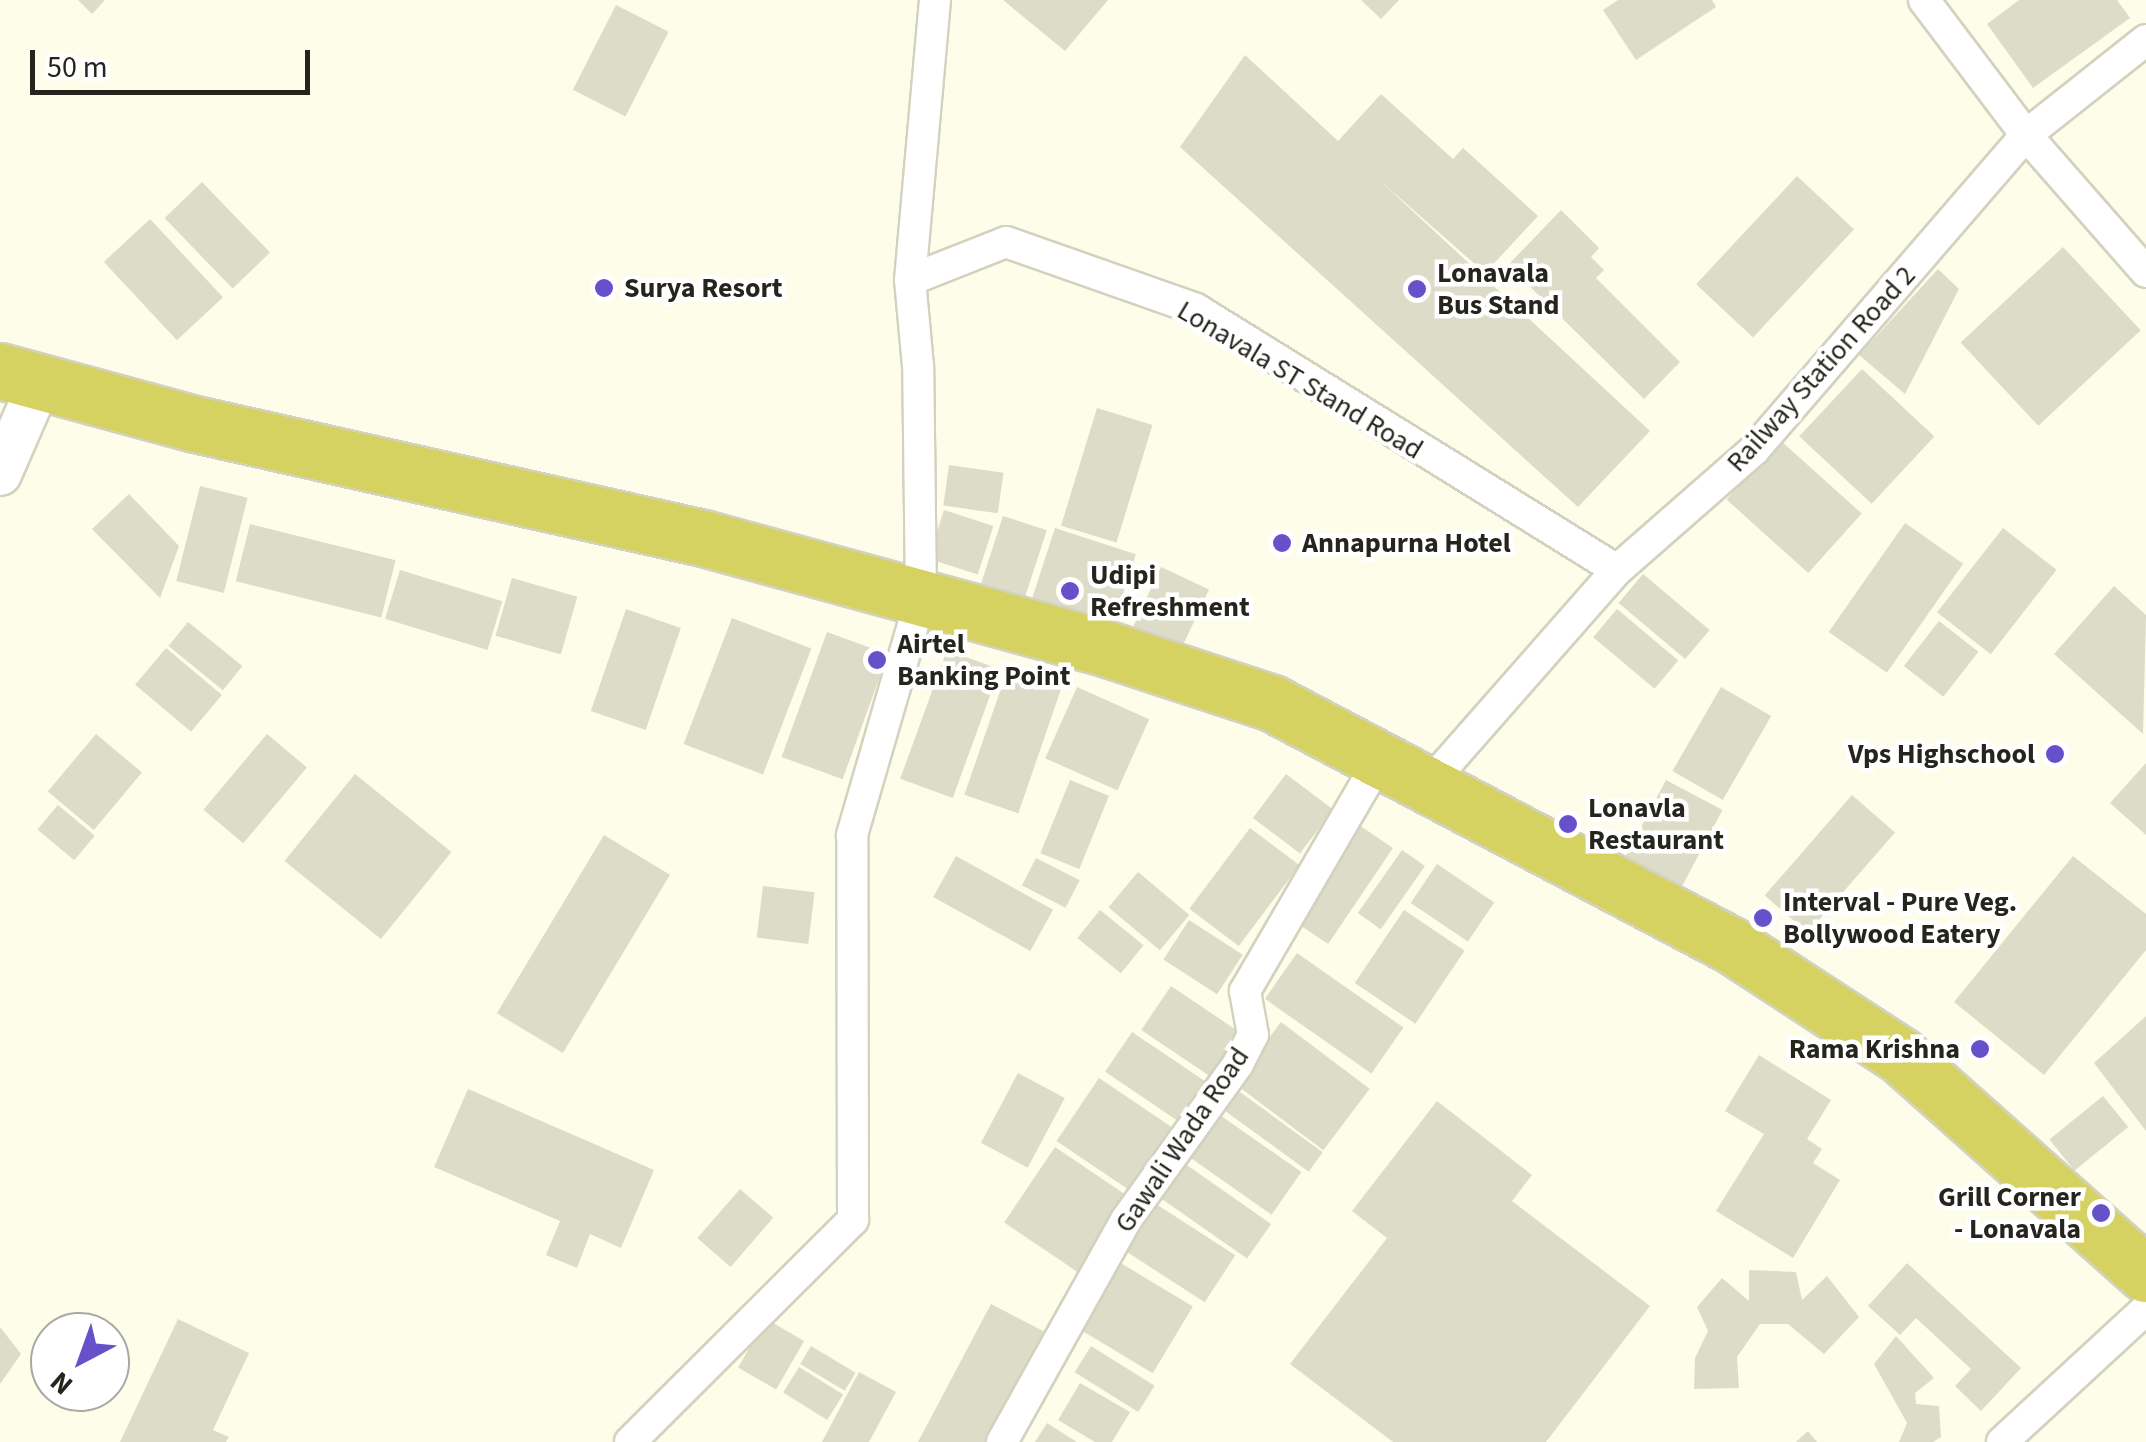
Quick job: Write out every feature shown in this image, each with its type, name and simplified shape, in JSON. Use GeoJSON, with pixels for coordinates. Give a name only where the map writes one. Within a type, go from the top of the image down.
{"type":"FeatureCollection","features":[{"type":"Feature","properties":{"kind":"highway"},"geometry":{"type":"LineString","coordinates":[[17,392],[194,424],[703,538],[920,608],[1272,704],[1401,792],[1731,946],[1901,1056],[2138,1274]]}},
{"type":"Feature","properties":{"kind":"street"},"geometry":{"type":"LineString","coordinates":[[630,1442],[853,1220],[852,835],[920,608],[918,366],[910,280],[934,0]]}},
{"type":"Feature","properties":{"kind":"street"},"geometry":{"type":"LineString","coordinates":[[1924,0],[2026,134],[2146,272]]}},
{"type":"Feature","properties":{"kind":"street","name":"Railway Station Road 2"},"geometry":{"type":"LineString","coordinates":[[1401,792],[1617,570],[1754,450],[2026,134],[2146,40]]}},
{"type":"Feature","properties":{"kind":"street","name":"Lonavala ST Stand Road"},"geometry":{"type":"LineString","coordinates":[[910,280],[1006,242],[1196,309],[1617,570]]}},
{"type":"Feature","properties":{"kind":"street"},"geometry":{"type":"LineString","coordinates":[[0,474],[17,392]]}},
{"type":"Feature","properties":{"kind":"street","name":"Gawali Wada Road"},"geometry":{"type":"LineString","coordinates":[[1002,1442],[1116,1237],[1238,1064],[1253,1035],[1245,991],[1401,792]]}},
{"type":"Feature","properties":{"kind":"street"},"geometry":{"type":"LineString","coordinates":[[2002,1442],[2138,1274]]}},
{"type":"Feature","properties":{"kind":"building"},"geometry":{"type":"Polygon","coordinates":[[[78,0],[105,0],[92,14],[78,0]]]}},
{"type":"Feature","properties":{"kind":"building"},"geometry":{"type":"Polygon","coordinates":[[[1003,0],[1108,0],[1065,51],[1003,0]]]}},
{"type":"Feature","properties":{"kind":"building"},"geometry":{"type":"Polygon","coordinates":[[[1361,0],[1399,0],[1381,19],[1361,0]]]}},
{"type":"Feature","properties":{"kind":"building"},"geometry":{"type":"Polygon","coordinates":[[[1618,0],[1712,0],[1716,7],[1636,60],[1603,10],[1618,0]]]}},
{"type":"Feature","properties":{"kind":"building"},"geometry":{"type":"Polygon","coordinates":[[[2019,0],[2117,0],[2130,18],[2033,88],[1987,24],[2019,0]]]}},
{"type":"Feature","properties":{"kind":"building"},"geometry":{"type":"Polygon","coordinates":[[[616,5],[669,32],[625,116],[573,90],[616,5]]]}},
{"type":"Feature","properties":{"kind":"building","name":"Lonavala Bus Stand"},"geometry":{"type":"Polygon","coordinates":[[[1245,55],[1338,141],[1381,94],[1453,159],[1463,148],[1538,216],[1485,273],[1377,178],[1650,431],[1578,507],[1180,147],[1245,55]]]}},
{"type":"Feature","properties":{"kind":"building"},"geometry":{"type":"Polygon","coordinates":[[[1797,176],[1854,229],[1753,337],[1696,284],[1797,176]]]}},
{"type":"Feature","properties":{"kind":"building"},"geometry":{"type":"Polygon","coordinates":[[[202,182],[270,252],[233,289],[165,218],[202,182]]]}},
{"type":"Feature","properties":{"kind":"building"},"geometry":{"type":"Polygon","coordinates":[[[1561,210],[1599,248],[1591,257],[1604,270],[1596,278],[1680,362],[1644,399],[1508,265],[1561,210]]]}},
{"type":"Feature","properties":{"kind":"building"},"geometry":{"type":"Polygon","coordinates":[[[150,219],[223,297],[177,340],[104,262],[150,219]]]}},
{"type":"Feature","properties":{"kind":"building"},"geometry":{"type":"Polygon","coordinates":[[[2063,247],[2141,330],[2038,426],[1961,342],[2063,247]]]}},
{"type":"Feature","properties":{"kind":"building"},"geometry":{"type":"Polygon","coordinates":[[[1938,269],[1959,289],[1905,394],[1859,355],[1938,269]]]}},
{"type":"Feature","properties":{"kind":"building"},"geometry":{"type":"Polygon","coordinates":[[[1862,369],[1934,437],[1872,504],[1799,436],[1862,369]]]}},
{"type":"Feature","properties":{"kind":"building"},"geometry":{"type":"Polygon","coordinates":[[[1097,408],[1152,425],[1117,543],[1061,526],[1097,408]]]}},
{"type":"Feature","properties":{"kind":"building"},"geometry":{"type":"Polygon","coordinates":[[[1780,440],[1862,514],[1808,573],[1726,499],[1780,440]]]}},
{"type":"Feature","properties":{"kind":"building"},"geometry":{"type":"Polygon","coordinates":[[[949,465],[1003,473],[998,513],[943,506],[949,465]]]}},
{"type":"Feature","properties":{"kind":"building"},"geometry":{"type":"Polygon","coordinates":[[[200,486],[248,498],[224,593],[176,581],[200,486]]]}},
{"type":"Feature","properties":{"kind":"building"},"geometry":{"type":"Polygon","coordinates":[[[129,494],[179,546],[160,598],[92,529],[129,494]]]}},
{"type":"Feature","properties":{"kind":"building"},"geometry":{"type":"Polygon","coordinates":[[[944,510],[993,526],[978,575],[928,559],[944,510]]]}},
{"type":"Feature","properties":{"kind":"building"},"geometry":{"type":"Polygon","coordinates":[[[1003,516],[1047,530],[1025,598],[981,584],[1003,516]]]}},
{"type":"Feature","properties":{"kind":"building"},"geometry":{"type":"Polygon","coordinates":[[[1905,523],[1963,564],[1887,673],[1829,632],[1905,523]]]}},
{"type":"Feature","properties":{"kind":"building"},"geometry":{"type":"Polygon","coordinates":[[[250,524],[396,560],[381,618],[236,581],[250,524]]]}},
{"type":"Feature","properties":{"kind":"building"},"geometry":{"type":"Polygon","coordinates":[[[1055,528],[1136,554],[1113,626],[1032,599],[1055,528]]]}},
{"type":"Feature","properties":{"kind":"building"},"geometry":{"type":"Polygon","coordinates":[[[2003,528],[2057,570],[1991,654],[1937,612],[2003,528]]]}},
{"type":"Feature","properties":{"kind":"building"},"geometry":{"type":"Polygon","coordinates":[[[1161,567],[1209,589],[1179,653],[1131,630],[1161,567]]]}},
{"type":"Feature","properties":{"kind":"building"},"geometry":{"type":"Polygon","coordinates":[[[400,570],[502,601],[487,650],[385,619],[400,570]]]}},
{"type":"Feature","properties":{"kind":"building"},"geometry":{"type":"Polygon","coordinates":[[[1643,574],[1710,630],[1685,659],[1619,603],[1643,574]]]}},
{"type":"Feature","properties":{"kind":"building"},"geometry":{"type":"Polygon","coordinates":[[[512,578],[577,597],[561,654],[495,636],[512,578]]]}},
{"type":"Feature","properties":{"kind":"building"},"geometry":{"type":"Polygon","coordinates":[[[2114,586],[2146,615],[2143,734],[2054,654],[2114,586]]]}},
{"type":"Feature","properties":{"kind":"building"},"geometry":{"type":"Polygon","coordinates":[[[626,609],[681,628],[646,730],[591,711],[626,609]]]}},
{"type":"Feature","properties":{"kind":"building"},"geometry":{"type":"Polygon","coordinates":[[[1617,609],[1678,660],[1655,689],[1593,637],[1617,609]]]}},
{"type":"Feature","properties":{"kind":"building"},"geometry":{"type":"Polygon","coordinates":[[[732,618],[811,648],[763,774],[684,744],[732,618]]]}},
{"type":"Feature","properties":{"kind":"building"},"geometry":{"type":"Polygon","coordinates":[[[1939,621],[1978,652],[1943,697],[1904,666],[1939,621]]]}},
{"type":"Feature","properties":{"kind":"building"},"geometry":{"type":"Polygon","coordinates":[[[188,622],[242,666],[223,690],[168,646],[188,622]]]}},
{"type":"Feature","properties":{"kind":"building"},"geometry":{"type":"Polygon","coordinates":[[[827,632],[888,654],[843,779],[782,757],[827,632]]]}},
{"type":"Feature","properties":{"kind":"building"},"geometry":{"type":"Polygon","coordinates":[[[166,648],[222,695],[191,732],[135,685],[166,648]]]}},
{"type":"Feature","properties":{"kind":"building"},"geometry":{"type":"Polygon","coordinates":[[[947,650],[1000,669],[953,798],[900,779],[947,650]]]}},
{"type":"Feature","properties":{"kind":"building"},"geometry":{"type":"Polygon","coordinates":[[[1007,671],[1061,690],[1018,813],[964,795],[1007,671]]]}},
{"type":"Feature","properties":{"kind":"building"},"geometry":{"type":"Polygon","coordinates":[[[1077,687],[1149,719],[1117,790],[1045,758],[1077,687]]]}},
{"type":"Feature","properties":{"kind":"building"},"geometry":{"type":"Polygon","coordinates":[[[1721,687],[1771,716],[1723,800],[1672,771],[1721,687]]]}},
{"type":"Feature","properties":{"kind":"building"},"geometry":{"type":"Polygon","coordinates":[[[96,734],[142,773],[94,830],[48,791],[96,734]]]}},
{"type":"Feature","properties":{"kind":"building"},"geometry":{"type":"Polygon","coordinates":[[[267,734],[307,767],[243,843],[203,810],[267,734]]]}},
{"type":"Feature","properties":{"kind":"building"},"geometry":{"type":"Polygon","coordinates":[[[2146,763],[2146,835],[2110,803],[2146,763]]]}},
{"type":"Feature","properties":{"kind":"building"},"geometry":{"type":"Polygon","coordinates":[[[355,774],[451,852],[381,939],[285,861],[355,774]]]}},
{"type":"Feature","properties":{"kind":"building"},"geometry":{"type":"Polygon","coordinates":[[[1286,774],[1333,810],[1300,853],[1253,818],[1286,774]]]}},
{"type":"Feature","properties":{"kind":"building"},"geometry":{"type":"Polygon","coordinates":[[[1070,780],[1109,796],[1079,869],[1040,853],[1070,780]]]}},
{"type":"Feature","properties":{"kind":"building"},"geometry":{"type":"Polygon","coordinates":[[[1666,780],[1723,810],[1679,892],[1622,862],[1666,780]]]}},
{"type":"Feature","properties":{"kind":"building"},"geometry":{"type":"Polygon","coordinates":[[[1852,795],[1895,832],[1808,933],[1765,895],[1852,795]]]}},
{"type":"Feature","properties":{"kind":"building"},"geometry":{"type":"Polygon","coordinates":[[[58,805],[95,836],[74,860],[37,830],[58,805]]]}},
{"type":"Feature","properties":{"kind":"building"},"geometry":{"type":"Polygon","coordinates":[[[1359,825],[1393,848],[1328,944],[1294,921],[1359,825]]]}},
{"type":"Feature","properties":{"kind":"building"},"geometry":{"type":"Polygon","coordinates":[[[1250,828],[1300,865],[1239,946],[1189,909],[1250,828]]]}},
{"type":"Feature","properties":{"kind":"building"},"geometry":{"type":"Polygon","coordinates":[[[604,835],[670,875],[563,1053],[497,1013],[604,835]]]}},
{"type":"Feature","properties":{"kind":"building"},"geometry":{"type":"Polygon","coordinates":[[[1402,850],[1425,866],[1381,929],[1358,913],[1402,850]]]}},
{"type":"Feature","properties":{"kind":"building"},"geometry":{"type":"Polygon","coordinates":[[[956,856],[1053,910],[1030,951],[933,897],[956,856]]]}},
{"type":"Feature","properties":{"kind":"building"},"geometry":{"type":"Polygon","coordinates":[[[2073,856],[2146,914],[2146,950],[2044,1075],[1954,1002],[2073,856]]]}},
{"type":"Feature","properties":{"kind":"building"},"geometry":{"type":"Polygon","coordinates":[[[1036,858],[1080,880],[1066,908],[1022,886],[1036,858]]]}},
{"type":"Feature","properties":{"kind":"building"},"geometry":{"type":"Polygon","coordinates":[[[1437,864],[1494,903],[1468,942],[1411,903],[1437,864]]]}},
{"type":"Feature","properties":{"kind":"building"},"geometry":{"type":"Polygon","coordinates":[[[1138,872],[1189,915],[1160,950],[1108,907],[1138,872]]]}},
{"type":"Feature","properties":{"kind":"building"},"geometry":{"type":"Polygon","coordinates":[[[763,886],[815,892],[808,944],[757,938],[763,886]]]}},
{"type":"Feature","properties":{"kind":"building"},"geometry":{"type":"Polygon","coordinates":[[[1100,910],[1144,945],[1121,973],[1077,938],[1100,910]]]}},
{"type":"Feature","properties":{"kind":"building"},"geometry":{"type":"Polygon","coordinates":[[[1404,910],[1465,951],[1415,1024],[1355,983],[1404,910]]]}},
{"type":"Feature","properties":{"kind":"building"},"geometry":{"type":"Polygon","coordinates":[[[1189,920],[1243,955],[1217,994],[1163,959],[1189,920]]]}},
{"type":"Feature","properties":{"kind":"building"},"geometry":{"type":"Polygon","coordinates":[[[1297,953],[1403,1028],[1371,1073],[1265,999],[1297,953]]]}},
{"type":"Feature","properties":{"kind":"building"},"geometry":{"type":"Polygon","coordinates":[[[1171,986],[1247,1037],[1218,1081],[1141,1030],[1171,986]]]}},
{"type":"Feature","properties":{"kind":"building"},"geometry":{"type":"Polygon","coordinates":[[[2146,1016],[2146,1131],[2094,1063],[2146,1016]]]}},
{"type":"Feature","properties":{"kind":"building"},"geometry":{"type":"Polygon","coordinates":[[[1281,1022],[1370,1089],[1323,1150],[1235,1083],[1281,1022]]]}},
{"type":"Feature","properties":{"kind":"building"},"geometry":{"type":"Polygon","coordinates":[[[1132,1032],[1217,1090],[1191,1129],[1105,1072],[1132,1032]]]}},
{"type":"Feature","properties":{"kind":"building"},"geometry":{"type":"Polygon","coordinates":[[[1759,1055],[1831,1100],[1807,1139],[1822,1149],[1813,1163],[1840,1180],[1793,1258],[1716,1211],[1764,1134],[1725,1111],[1759,1055]]]}},
{"type":"Feature","properties":{"kind":"building"},"geometry":{"type":"Polygon","coordinates":[[[1018,1073],[1065,1098],[1028,1168],[981,1143],[1018,1073]]]}},
{"type":"Feature","properties":{"kind":"building"},"geometry":{"type":"Polygon","coordinates":[[[1099,1078],[1183,1134],[1140,1197],[1057,1141],[1099,1078]]]}},
{"type":"Feature","properties":{"kind":"building"},"geometry":{"type":"Polygon","coordinates":[[[1233,1087],[1323,1152],[1309,1172],[1219,1106],[1233,1087]]]}},
{"type":"Feature","properties":{"kind":"building"},"geometry":{"type":"Polygon","coordinates":[[[468,1089],[654,1170],[621,1248],[590,1234],[577,1268],[546,1255],[560,1221],[434,1167],[468,1089]]]}},
{"type":"Feature","properties":{"kind":"building"},"geometry":{"type":"Polygon","coordinates":[[[2103,1096],[2128,1127],[2075,1171],[2049,1139],[2103,1096]]]}},
{"type":"Feature","properties":{"kind":"building"},"geometry":{"type":"Polygon","coordinates":[[[1437,1101],[1532,1175],[1512,1201],[1650,1306],[1546,1442],[1393,1442],[1290,1364],[1387,1238],[1352,1211],[1437,1101]]]}},
{"type":"Feature","properties":{"kind":"building"},"geometry":{"type":"Polygon","coordinates":[[[1217,1113],[1301,1172],[1272,1215],[1187,1156],[1217,1113]]]}},
{"type":"Feature","properties":{"kind":"building"},"geometry":{"type":"Polygon","coordinates":[[[1055,1147],[1138,1203],[1087,1278],[1004,1222],[1055,1147]]]}},
{"type":"Feature","properties":{"kind":"building"},"geometry":{"type":"Polygon","coordinates":[[[1181,1161],[1271,1224],[1247,1258],[1157,1195],[1181,1161]]]}},
{"type":"Feature","properties":{"kind":"building"},"geometry":{"type":"Polygon","coordinates":[[[740,1189],[773,1218],[731,1267],[697,1238],[740,1189]]]}},
{"type":"Feature","properties":{"kind":"building"},"geometry":{"type":"Polygon","coordinates":[[[1153,1202],[1235,1255],[1205,1302],[1123,1249],[1153,1202]]]}},
{"type":"Feature","properties":{"kind":"building"},"geometry":{"type":"Polygon","coordinates":[[[1114,1259],[1193,1306],[1153,1373],[1074,1326],[1114,1259]]]}},
{"type":"Feature","properties":{"kind":"building"},"geometry":{"type":"Polygon","coordinates":[[[1907,1263],[2021,1368],[1981,1411],[1955,1386],[1971,1369],[1916,1318],[1900,1335],[1868,1306],[1907,1263]]]}},
{"type":"Feature","properties":{"kind":"building"},"geometry":{"type":"Polygon","coordinates":[[[1749,1270],[1796,1272],[1802,1300],[1827,1276],[1859,1317],[1824,1354],[1788,1324],[1760,1324],[1737,1357],[1739,1388],[1694,1389],[1695,1358],[1708,1331],[1697,1307],[1722,1278],[1749,1301],[1749,1270]]]}},
{"type":"Feature","properties":{"kind":"building"},"geometry":{"type":"Polygon","coordinates":[[[991,1304],[1047,1333],[990,1442],[918,1442],[991,1304]]]}},
{"type":"Feature","properties":{"kind":"building"},"geometry":{"type":"Polygon","coordinates":[[[178,1319],[249,1353],[213,1430],[229,1437],[226,1442],[120,1442],[178,1319]]]}},
{"type":"Feature","properties":{"kind":"building"},"geometry":{"type":"Polygon","coordinates":[[[766,1319],[804,1341],[776,1389],[738,1367],[766,1319]]]}},
{"type":"Feature","properties":{"kind":"building"},"geometry":{"type":"Polygon","coordinates":[[[0,1327],[21,1354],[0,1384],[0,1327]]]}},
{"type":"Feature","properties":{"kind":"building"},"geometry":{"type":"Polygon","coordinates":[[[1896,1336],[1934,1378],[1915,1393],[1916,1404],[1939,1406],[1941,1437],[1933,1442],[1899,1442],[1907,1423],[1874,1364],[1896,1336]]]}},
{"type":"Feature","properties":{"kind":"building"},"geometry":{"type":"Polygon","coordinates":[[[811,1346],[856,1373],[845,1391],[800,1364],[811,1346]]]}},
{"type":"Feature","properties":{"kind":"building"},"geometry":{"type":"Polygon","coordinates":[[[1091,1346],[1155,1386],[1138,1412],[1075,1372],[1091,1346]]]}},
{"type":"Feature","properties":{"kind":"building"},"geometry":{"type":"Polygon","coordinates":[[[799,1367],[843,1395],[827,1420],[783,1392],[799,1367]]]}},
{"type":"Feature","properties":{"kind":"building"},"geometry":{"type":"Polygon","coordinates":[[[859,1372],[896,1392],[869,1442],[822,1442],[859,1372]]]}},
{"type":"Feature","properties":{"kind":"building"},"geometry":{"type":"Polygon","coordinates":[[[1080,1383],[1130,1412],[1112,1442],[1095,1442],[1058,1420],[1080,1383]]]}},
{"type":"Feature","properties":{"kind":"building"},"geometry":{"type":"Polygon","coordinates":[[[1047,1423],[1077,1442],[1035,1442],[1047,1423]]]}},
{"type":"Feature","properties":{"kind":"building"},"geometry":{"type":"Polygon","coordinates":[[[1808,1431],[1817,1442],[1796,1442],[1808,1431]]]}},
{"type":"Feature","properties":{"kind":"place","name":"Surya Resort"},"geometry":{"type":"Point","coordinates":[604,288]}},
{"type":"Feature","properties":{"kind":"place","name":"Lonavala Bus Stand"},"geometry":{"type":"Point","coordinates":[1417,289]}},
{"type":"Feature","properties":{"kind":"place","name":"Annapurna Hotel"},"geometry":{"type":"Point","coordinates":[1282,543]}},
{"type":"Feature","properties":{"kind":"place","name":"Udipi Refreshment"},"geometry":{"type":"Point","coordinates":[1070,591]}},
{"type":"Feature","properties":{"kind":"place","name":"Airtel Banking Point"},"geometry":{"type":"Point","coordinates":[877,660]}},
{"type":"Feature","properties":{"kind":"place","name":"Vps Highschool"},"geometry":{"type":"Point","coordinates":[2055,754]}},
{"type":"Feature","properties":{"kind":"place","name":"Lonavla Restaurant"},"geometry":{"type":"Point","coordinates":[1568,824]}},
{"type":"Feature","properties":{"kind":"place","name":"Interval - Pure Veg. Bollywood Eatery"},"geometry":{"type":"Point","coordinates":[1763,918]}},
{"type":"Feature","properties":{"kind":"place","name":"Rama Krishna"},"geometry":{"type":"Point","coordinates":[1980,1049]}},
{"type":"Feature","properties":{"kind":"place","name":"Grill Corner - Lonavala"},"geometry":{"type":"Point","coordinates":[2101,1213]}}]}
